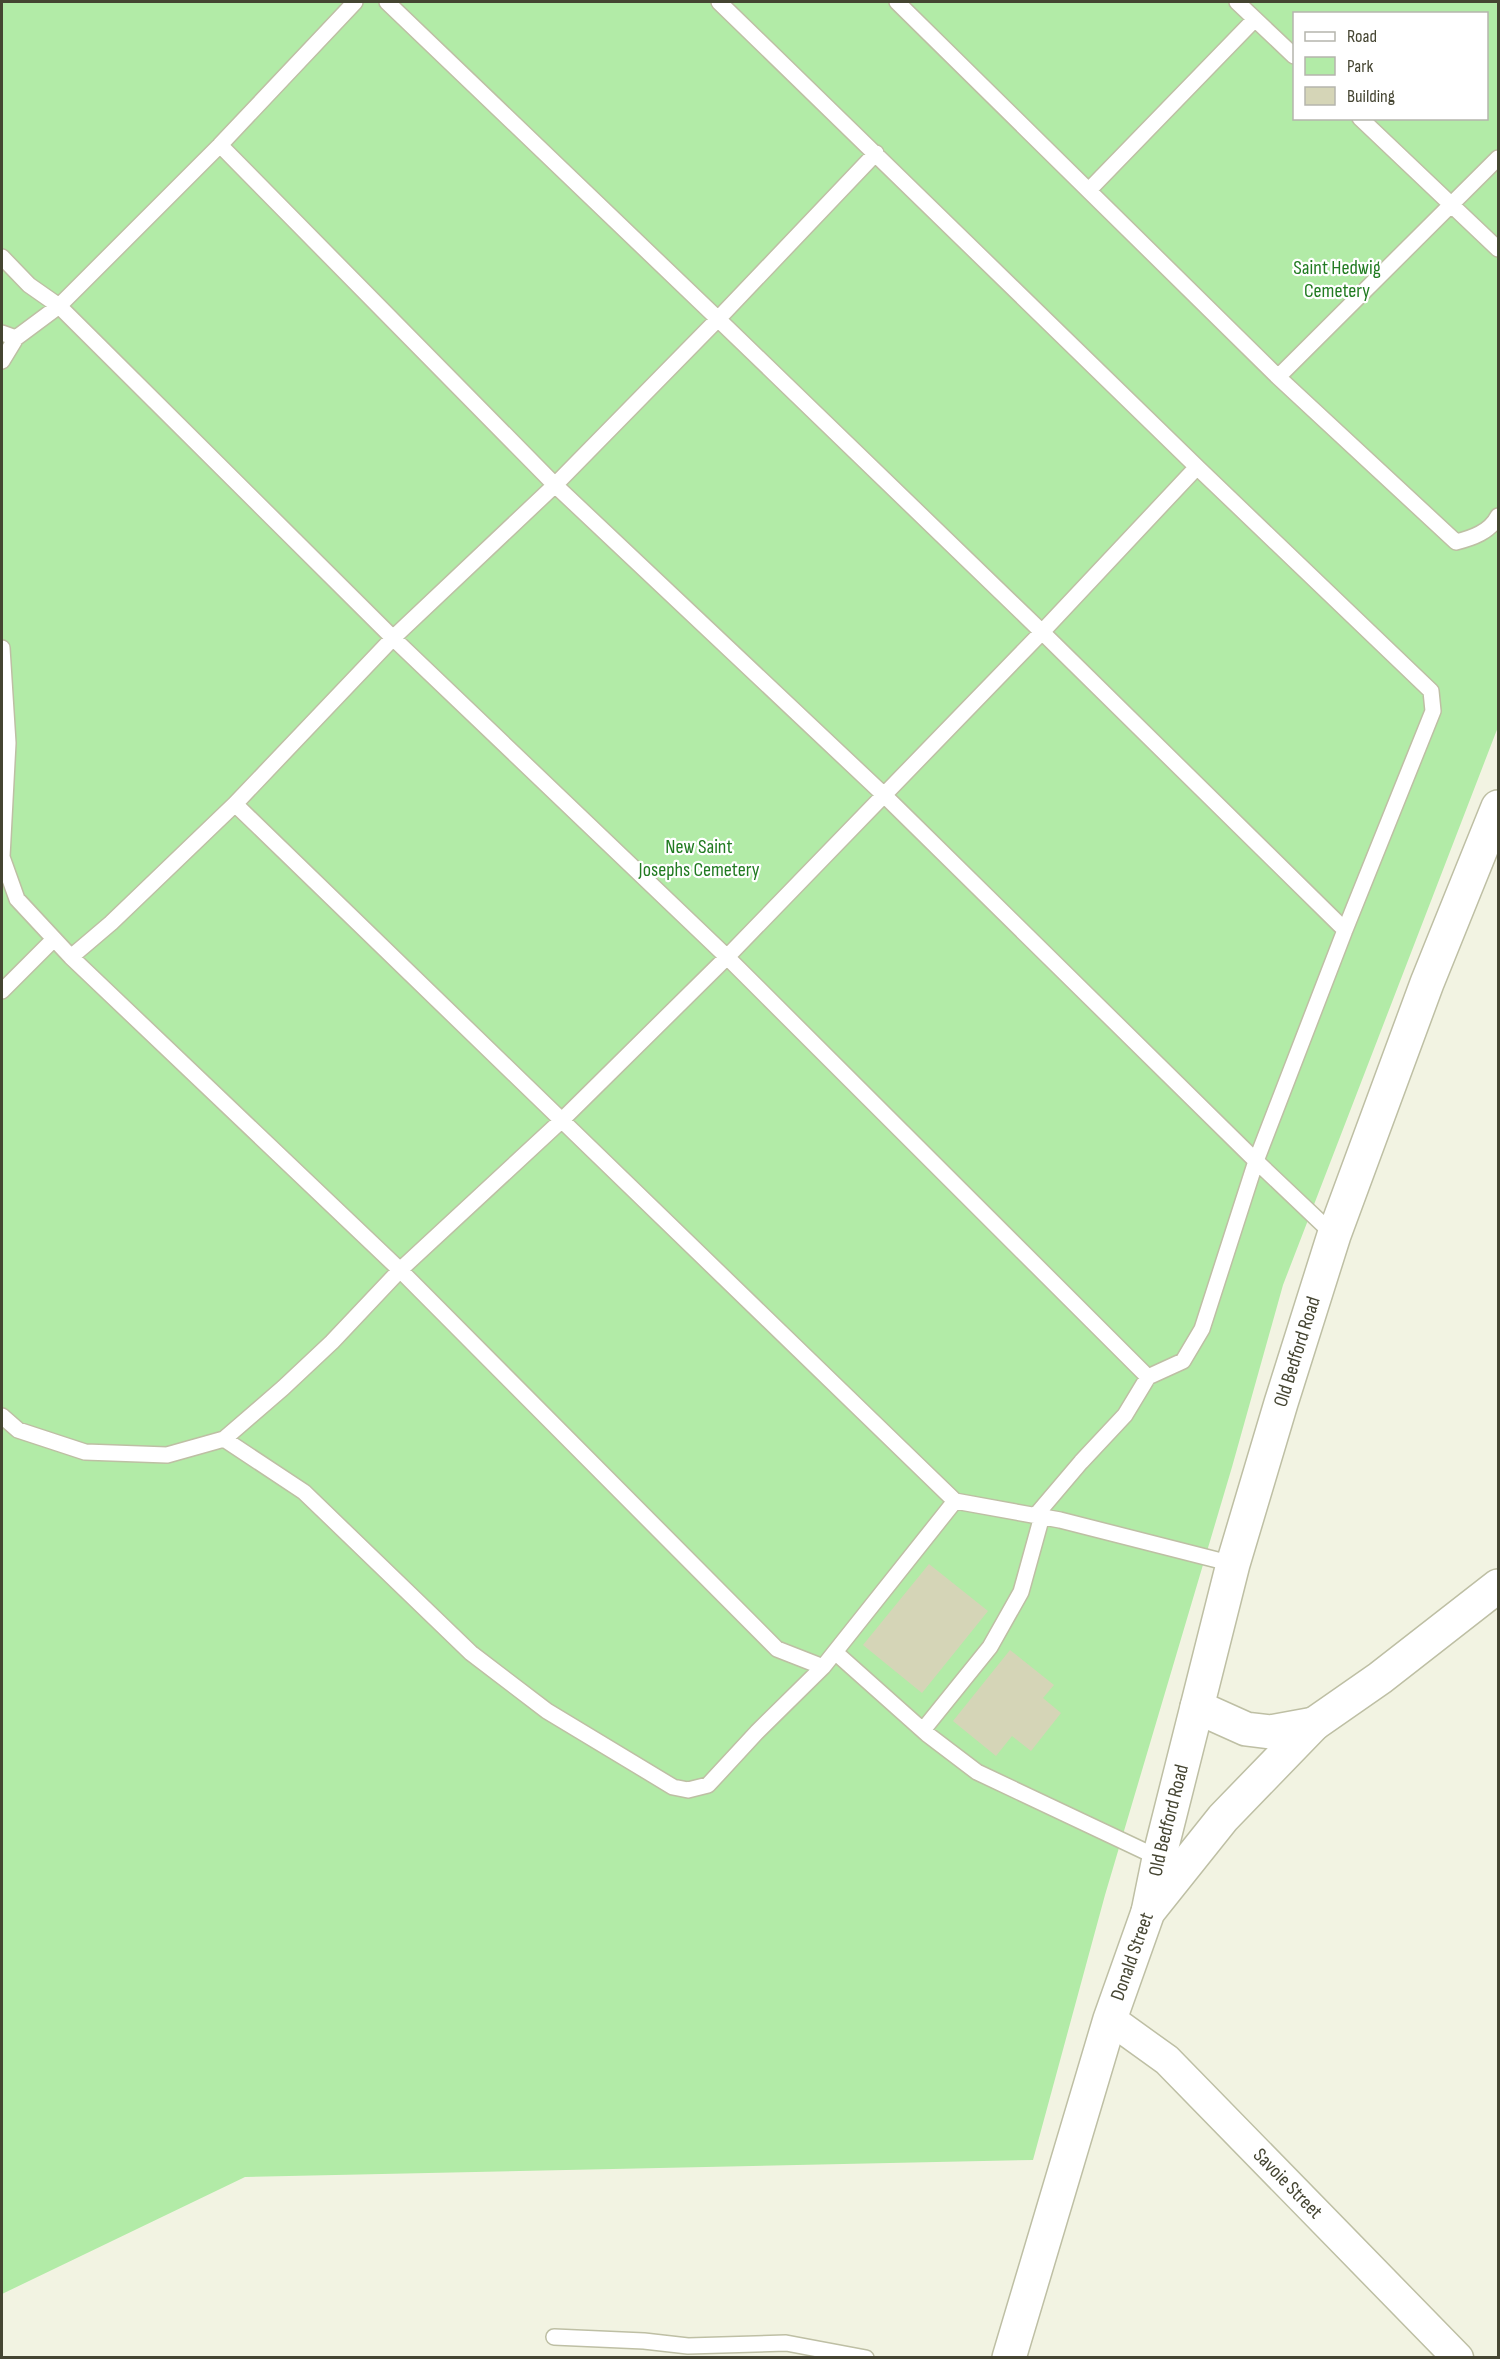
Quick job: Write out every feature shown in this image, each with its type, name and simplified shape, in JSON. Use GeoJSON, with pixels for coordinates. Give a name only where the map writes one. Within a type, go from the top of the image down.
{"type":"FeatureCollection","features":[{"type":"Feature","properties":{"kind":"street","name":"Old Bedford Road"},"geometry":{"type":"LineString","coordinates":[[1148,1912],[1159,1857],[1233,1564],[1334,1235],[1427,983],[1498,807]]}},
{"type":"Feature","properties":{"kind":"street","name":"Donald Street"},"geometry":{"type":"LineString","coordinates":[[1009,2358],[1110,2019],[1148,1912],[1223,1818],[1314,1724],[1380,1678],[1498,1586]]}},
{"type":"Feature","properties":{"kind":"street"},"geometry":{"type":"LineString","coordinates":[[1197,1707],[1246,1729],[1270,1732],[1314,1724]]}},
{"type":"Feature","properties":{"kind":"street","name":"Savoie Street"},"geometry":{"type":"LineString","coordinates":[[1110,2019],[1167,2060],[1458,2358]]}},
{"type":"Feature","properties":{"kind":"lane"},"geometry":{"type":"LineString","coordinates":[[2,361],[9,335],[59,306],[220,145],[355,2]]}},
{"type":"Feature","properties":{"kind":"lane"},"geometry":{"type":"LineString","coordinates":[[387,2],[1042,632],[1344,930]]}},
{"type":"Feature","properties":{"kind":"lane"},"geometry":{"type":"LineString","coordinates":[[719,2],[1431,691],[1433,711],[1344,930],[1256,1161],[1202,1329],[1183,1361],[1148,1377],[1125,1415],[1081,1462],[1039,1516],[1021,1592],[1016,1602],[990,1647],[923,1730]]}},
{"type":"Feature","properties":{"kind":"lane"},"geometry":{"type":"LineString","coordinates":[[897,2],[1278,377],[1456,542],[1475,537],[1495,523],[1498,516]]}},
{"type":"Feature","properties":{"kind":"lane"},"geometry":{"type":"LineString","coordinates":[[1237,2],[1293,55]]}},
{"type":"Feature","properties":{"kind":"lane"},"geometry":{"type":"LineString","coordinates":[[1089,190],[1255,19]]}},
{"type":"Feature","properties":{"kind":"lane"},"geometry":{"type":"LineString","coordinates":[[1362,120],[1498,249]]}},
{"type":"Feature","properties":{"kind":"lane"},"geometry":{"type":"LineString","coordinates":[[220,145],[555,485],[884,795],[1334,1235]]}},
{"type":"Feature","properties":{"kind":"lane"},"geometry":{"type":"LineString","coordinates":[[71,957],[111,923],[236,804],[393,638],[555,485],[876,153]]}},
{"type":"Feature","properties":{"kind":"lane"},"geometry":{"type":"LineString","coordinates":[[1278,377],[1498,158]]}},
{"type":"Feature","properties":{"kind":"lane"},"geometry":{"type":"LineString","coordinates":[[2,257],[29,285],[59,306],[393,638],[727,957],[1148,1377]]}},
{"type":"Feature","properties":{"kind":"lane"},"geometry":{"type":"LineString","coordinates":[[2,1416],[18,1430],[85,1452],[167,1455],[224,1438],[283,1389],[332,1342],[399,1270],[562,1120],[727,957],[1042,632],[1197,467]]}},
{"type":"Feature","properties":{"kind":"lane"},"geometry":{"type":"LineString","coordinates":[[2,648],[8,743],[2,856],[17,899]]}},
{"type":"Feature","properties":{"kind":"lane"},"geometry":{"type":"LineString","coordinates":[[236,804],[955,1501],[1039,1516],[1233,1564]]}},
{"type":"Feature","properties":{"kind":"lane"},"geometry":{"type":"LineString","coordinates":[[2,886],[71,957],[399,1270],[777,1649],[824,1667]]}},
{"type":"Feature","properties":{"kind":"lane"},"geometry":{"type":"LineString","coordinates":[[2,991],[54,939]]}},
{"type":"Feature","properties":{"kind":"lane"},"geometry":{"type":"LineString","coordinates":[[224,1438],[304,1492],[471,1653],[547,1711],[673,1787],[688,1790],[708,1785],[757,1732],[824,1667],[955,1501]]}},
{"type":"Feature","properties":{"kind":"lane"},"geometry":{"type":"LineString","coordinates":[[835,1652],[923,1730],[977,1772],[1159,1857]]}},
{"type":"Feature","properties":{"kind":"lane"},"geometry":{"type":"LineString","coordinates":[[554,2337],[644,2341],[688,2346],[786,2343],[866,2358]]}},
{"type":"Feature","properties":{"kind":"green space","name":"New Saint Josephs Cemetery"},"geometry":{"type":"Polygon","coordinates":[[[2,2],[1498,2],[1498,727],[1283,1285],[1232,1467],[1105,1895],[1033,2160],[245,2177],[2,2294],[2,2]]]}},
{"type":"Feature","properties":{"kind":"building"},"geometry":{"type":"Polygon","coordinates":[[[929,1564],[988,1611],[922,1693],[863,1645],[929,1564]]]}},
{"type":"Feature","properties":{"kind":"building"},"geometry":{"type":"Polygon","coordinates":[[[1010,1650],[1054,1685],[1043,1698],[1061,1713],[1031,1751],[1012,1736],[996,1756],[953,1721],[1010,1650]]]}},
{"type":"Feature","properties":{"kind":"park label","name":"Saint Hedwig Cemetery"},"geometry":{"type":"Point","coordinates":[1337,280]}}]}
